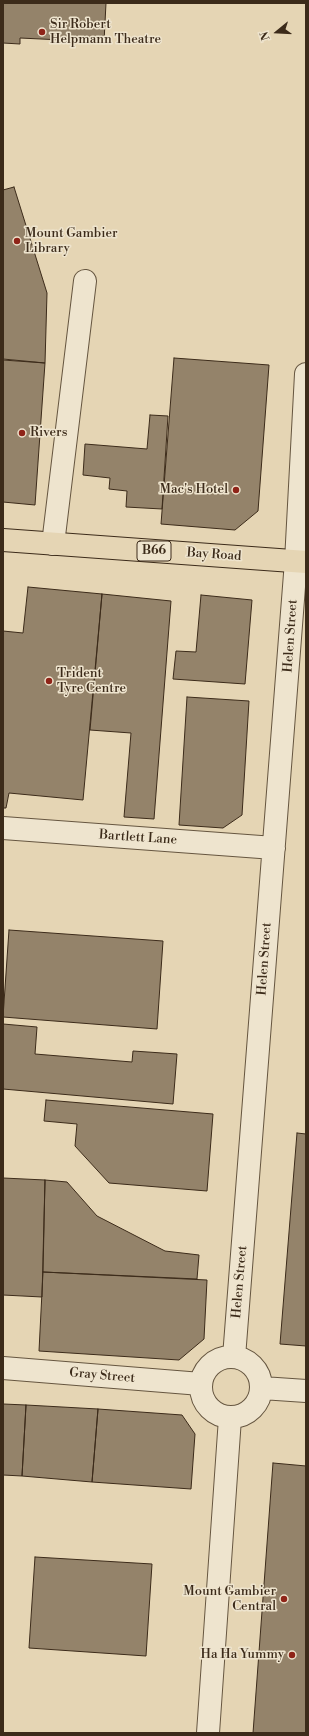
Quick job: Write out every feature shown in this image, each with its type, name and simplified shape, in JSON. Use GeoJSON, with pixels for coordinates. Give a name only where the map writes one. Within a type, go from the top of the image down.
{"type":"FeatureCollection","features":[{"type":"Feature","properties":{"kind":"main road","name":"Bay Road"},"geometry":{"type":"LineString","coordinates":[[3,540],[301,561]]}},
{"type":"Feature","properties":{"kind":"street"},"geometry":{"type":"LineString","coordinates":[[53,544],[85,281]]}},
{"type":"Feature","properties":{"kind":"street","name":"Helen Street"},"geometry":{"type":"LineString","coordinates":[[234,1357],[274,848],[301,561],[306,374]]}},
{"type":"Feature","properties":{"kind":"street","name":"Bartlett Lane"},"geometry":{"type":"LineString","coordinates":[[3,828],[274,848]]}},
{"type":"Feature","properties":{"kind":"street"},"geometry":{"type":"LineString","coordinates":[[234,1357],[243,1359],[254,1367],[261,1379],[262,1388],[260,1398],[256,1406],[248,1413],[240,1417],[230,1418],[220,1416],[212,1411],[202,1394],[201,1384],[209,1367],[216,1361],[234,1357]]}},
{"type":"Feature","properties":{"kind":"street","name":"Gray Street"},"geometry":{"type":"LineString","coordinates":[[3,1368],[201,1384]]}},
{"type":"Feature","properties":{"kind":"street"},"geometry":{"type":"LineString","coordinates":[[262,1388],[306,1391]]}},
{"type":"Feature","properties":{"kind":"street"},"geometry":{"type":"LineString","coordinates":[[208,1733],[230,1418]]}},
{"type":"Feature","properties":{"kind":"building"},"geometry":{"type":"Polygon","coordinates":[[[3,3],[106,3],[104,42],[20,38],[20,44],[3,43],[3,3]]]}},
{"type":"Feature","properties":{"kind":"building","name":"Mount Gambier Library"},"geometry":{"type":"Polygon","coordinates":[[[14,187],[47,293],[45,363],[3,359],[3,190],[14,187]]]}},
{"type":"Feature","properties":{"kind":"building"},"geometry":{"type":"Polygon","coordinates":[[[174,358],[269,365],[258,511],[235,530],[161,524],[174,358]]]}},
{"type":"Feature","properties":{"kind":"building","name":"Rivers"},"geometry":{"type":"Polygon","coordinates":[[[3,360],[45,363],[35,505],[3,502],[3,360]]]}},
{"type":"Feature","properties":{"kind":"building"},"geometry":{"type":"Polygon","coordinates":[[[150,415],[168,416],[162,509],[126,507],[127,491],[109,489],[110,478],[83,475],[85,444],[147,449],[150,415]]]}},
{"type":"Feature","properties":{"kind":"building","name":"Trident Tyre Centre"},"geometry":{"type":"Polygon","coordinates":[[[28,587],[102,594],[83,800],[9,793],[6,808],[3,808],[3,631],[23,633],[28,587]]]}},
{"type":"Feature","properties":{"kind":"building"},"geometry":{"type":"Polygon","coordinates":[[[102,594],[171,601],[154,819],[124,817],[131,733],[90,730],[102,594]]]}},
{"type":"Feature","properties":{"kind":"building"},"geometry":{"type":"Polygon","coordinates":[[[201,595],[252,600],[245,684],[173,679],[176,651],[196,652],[201,595]]]}},
{"type":"Feature","properties":{"kind":"building"},"geometry":{"type":"Polygon","coordinates":[[[187,697],[249,701],[242,815],[223,828],[179,825],[187,697]]]}},
{"type":"Feature","properties":{"kind":"building"},"geometry":{"type":"Polygon","coordinates":[[[9,930],[163,941],[157,1029],[3,1017],[9,930]]]}},
{"type":"Feature","properties":{"kind":"building"},"geometry":{"type":"Polygon","coordinates":[[[3,1024],[37,1027],[35,1054],[132,1062],[133,1051],[177,1054],[173,1104],[3,1089],[3,1024]]]}},
{"type":"Feature","properties":{"kind":"building"},"geometry":{"type":"Polygon","coordinates":[[[46,1100],[213,1114],[207,1191],[109,1183],[75,1146],[77,1124],[44,1121],[46,1100]]]}},
{"type":"Feature","properties":{"kind":"building"},"geometry":{"type":"Polygon","coordinates":[[[297,1133],[306,1134],[306,1346],[280,1344],[297,1133]]]}},
{"type":"Feature","properties":{"kind":"building"},"geometry":{"type":"Polygon","coordinates":[[[3,1178],[45,1180],[42,1297],[3,1295],[3,1178]]]}},
{"type":"Feature","properties":{"kind":"building"},"geometry":{"type":"Polygon","coordinates":[[[45,1180],[67,1182],[97,1216],[165,1251],[199,1255],[197,1279],[43,1272],[45,1180]]]}},
{"type":"Feature","properties":{"kind":"building"},"geometry":{"type":"Polygon","coordinates":[[[43,1272],[207,1280],[204,1339],[179,1360],[39,1351],[43,1272]]]}},
{"type":"Feature","properties":{"kind":"building"},"geometry":{"type":"Polygon","coordinates":[[[3,1404],[26,1405],[22,1476],[3,1475],[3,1404]]]}},
{"type":"Feature","properties":{"kind":"building"},"geometry":{"type":"Polygon","coordinates":[[[26,1405],[98,1409],[92,1482],[22,1476],[26,1405]]]}},
{"type":"Feature","properties":{"kind":"building"},"geometry":{"type":"Polygon","coordinates":[[[98,1409],[182,1415],[195,1434],[191,1489],[92,1482],[98,1409]]]}},
{"type":"Feature","properties":{"kind":"building","name":"Mount Gambier Central"},"geometry":{"type":"Polygon","coordinates":[[[273,1463],[306,1466],[306,1733],[253,1733],[273,1463]]]}},
{"type":"Feature","properties":{"kind":"building"},"geometry":{"type":"Polygon","coordinates":[[[35,1557],[152,1564],[146,1656],[29,1648],[35,1557]]]}},
{"type":"Feature","properties":{"kind":"place","name":"Sir Robert Helpmann Theatre"},"geometry":{"type":"Point","coordinates":[42,32]}},
{"type":"Feature","properties":{"kind":"place","name":"Mount Gambier Library"},"geometry":{"type":"Point","coordinates":[17,241]}},
{"type":"Feature","properties":{"kind":"place","name":"Rivers"},"geometry":{"type":"Point","coordinates":[22,433]}},
{"type":"Feature","properties":{"kind":"place","name":"Mac's Hotel"},"geometry":{"type":"Point","coordinates":[236,490]}},
{"type":"Feature","properties":{"kind":"place","name":"Trident Tyre Centre"},"geometry":{"type":"Point","coordinates":[49,681]}},
{"type":"Feature","properties":{"kind":"place","name":"Mount Gambier Central"},"geometry":{"type":"Point","coordinates":[284,1599]}},
{"type":"Feature","properties":{"kind":"place","name":"Ha Ha Yummy"},"geometry":{"type":"Point","coordinates":[292,1655]}}]}
